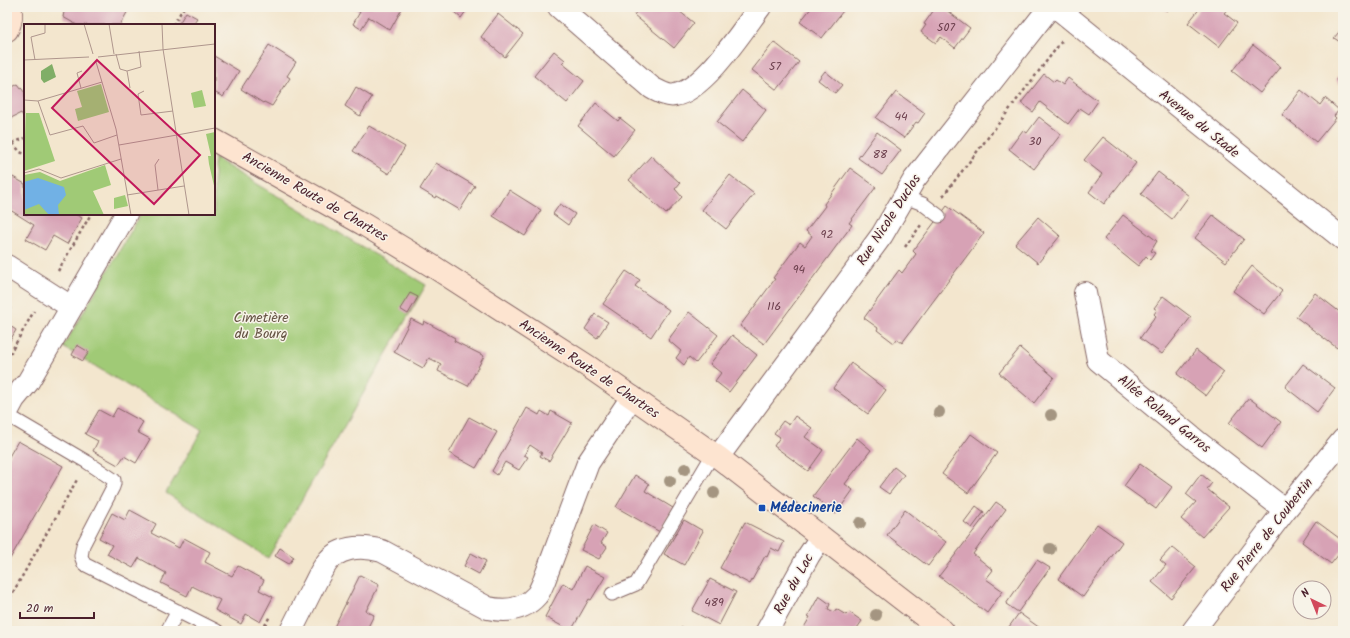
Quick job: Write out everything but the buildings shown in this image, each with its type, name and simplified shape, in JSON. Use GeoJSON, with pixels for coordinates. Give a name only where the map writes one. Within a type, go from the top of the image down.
{"type":"FeatureCollection","features":[{"type":"Feature","properties":{"kind":"main road","name":"Ancienne Route de Chartres"},"geometry":{"type":"LineString","coordinates":[[215,141],[363,224],[434,267],[589,367],[716,456],[943,631]]}},
{"type":"Feature","properties":{"kind":"street"},"geometry":{"type":"LineString","coordinates":[[559,7],[652,88],[662,93],[674,96],[689,91],[707,75],[760,7]]}},
{"type":"Feature","properties":{"kind":"street","name":"Rue Nicole Duclos"},"geometry":{"type":"LineString","coordinates":[[716,456],[882,235],[914,180],[1055,7]]}},
{"type":"Feature","properties":{"kind":"street","name":"Avenue du Stade"},"geometry":{"type":"LineString","coordinates":[[1055,7],[1343,239]]}},
{"type":"Feature","properties":{"kind":"street"},"geometry":{"type":"LineString","coordinates":[[7,412],[14,399],[28,382],[125,215]]}},
{"type":"Feature","properties":{"kind":"street"},"geometry":{"type":"LineString","coordinates":[[7,266],[71,307]]}},
{"type":"Feature","properties":{"kind":"street","name":"Allée Roland Garros"},"geometry":{"type":"LineString","coordinates":[[1085,293],[1098,360],[1200,444],[1285,510]]}},
{"type":"Feature","properties":{"kind":"street"},"geometry":{"type":"LineString","coordinates":[[291,631],[324,566],[340,552],[346,549],[358,547],[382,550],[488,608],[501,611],[513,610],[526,604],[537,595],[544,581],[588,463],[632,397]]}},
{"type":"Feature","properties":{"kind":"street","name":"Rue Pierre de Coubertin"},"geometry":{"type":"LineString","coordinates":[[1193,631],[1285,510],[1343,440]]}},
{"type":"Feature","properties":{"kind":"street","name":"Rue du Lac"},"geometry":{"type":"LineString","coordinates":[[768,631],[821,537]]}},
{"type":"Feature","properties":{"kind":"lane"},"geometry":{"type":"LineString","coordinates":[[905,197],[924,204],[939,216]]}},
{"type":"Feature","properties":{"kind":"lane"},"geometry":{"type":"LineString","coordinates":[[7,415],[87,462],[114,480],[113,487],[83,545],[81,556],[84,564],[217,631]]}},
{"type":"Feature","properties":{"kind":"lane"},"geometry":{"type":"LineString","coordinates":[[612,594],[636,584],[716,456]]}},
{"type":"Feature","properties":{"kind":"lane"},"geometry":{"type":"LineString","coordinates":[[167,631],[178,611]]}},
{"type":"Feature","properties":{"kind":"path"},"geometry":{"type":"LineString","coordinates":[[174,24],[184,7]]}},
{"type":"Feature","properties":{"kind":"path"},"geometry":{"type":"LineString","coordinates":[[7,145],[24,138]]}},
{"type":"Feature","properties":{"kind":"path"},"geometry":{"type":"LineString","coordinates":[[13,143],[20,152],[24,154]]}},
{"type":"Feature","properties":{"kind":"path"},"geometry":{"type":"LineString","coordinates":[[56,275],[90,215]]}},
{"type":"Feature","properties":{"kind":"path"},"geometry":{"type":"LineString","coordinates":[[7,360],[37,305]]}},
{"type":"Feature","properties":{"kind":"path"},"geometry":{"type":"LineString","coordinates":[[7,603],[80,475]]}},
{"type":"Feature","properties":{"kind":"path"},"geometry":{"type":"LineString","coordinates":[[7,626],[12,631]]}},
{"type":"Feature","properties":{"kind":"green space","name":"Cimetière du Bourg"},"geometry":{"type":"Polygon","coordinates":[[[215,159],[426,285],[268,558],[166,493],[202,430],[63,347],[140,215],[215,215],[215,159]]]}},
{"type":"Feature","properties":{"kind":"place","name":"Médecinerie"},"geometry":{"type":"Point","coordinates":[762,508]}}]}
